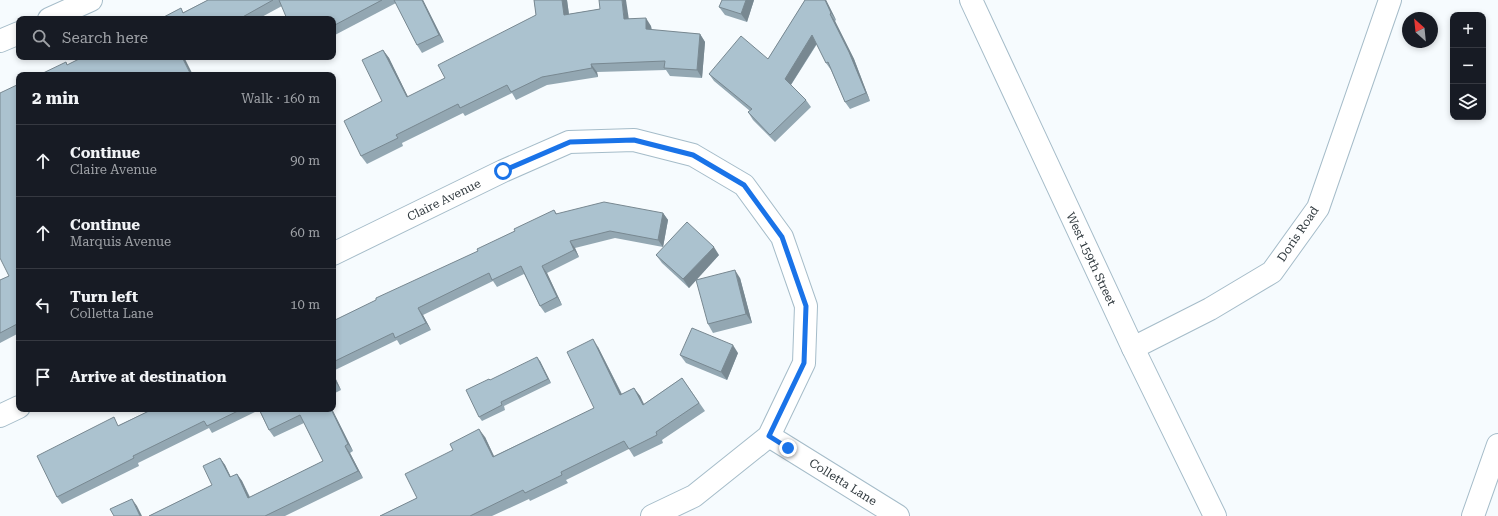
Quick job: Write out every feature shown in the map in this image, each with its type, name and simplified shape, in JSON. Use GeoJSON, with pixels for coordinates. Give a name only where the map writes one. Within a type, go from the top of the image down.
{"type":"FeatureCollection","features":[{"type":"Feature","properties":{"kind":"street"},"geometry":{"type":"LineString","coordinates":[[56,16],[91,0]]}},
{"type":"Feature","properties":{"kind":"street","name":"West 159th Street"},"geometry":{"type":"LineString","coordinates":[[971,0],[1133,348],[1214,516]]}},
{"type":"Feature","properties":{"kind":"street","name":"Doris Road"},"geometry":{"type":"LineString","coordinates":[[1133,348],[1210,309],[1272,272],[1318,208],[1390,0]]}},
{"type":"Feature","properties":{"kind":"street"},"geometry":{"type":"LineString","coordinates":[[0,42],[16,34]]}},
{"type":"Feature","properties":{"kind":"street","name":"Claire Avenue"},"geometry":{"type":"LineString","coordinates":[[336,253],[503,171],[570,142],[634,140],[693,155],[744,185],[782,237],[806,306],[804,363],[769,436]]}},
{"type":"Feature","properties":{"kind":"street"},"geometry":{"type":"LineString","coordinates":[[0,416],[16,408]]}},
{"type":"Feature","properties":{"kind":"street"},"geometry":{"type":"LineString","coordinates":[[652,516],[694,496],[769,436]]}},
{"type":"Feature","properties":{"kind":"street","name":"Colletta Lane"},"geometry":{"type":"LineString","coordinates":[[769,436],[898,516]]}},
{"type":"Feature","properties":{"kind":"street"},"geometry":{"type":"LineString","coordinates":[[1473,516],[1498,444]]}},
{"type":"Feature","properties":{"kind":"building"},"geometry":{"type":"Polygon","coordinates":[[[208,0],[273,0],[244,16],[166,16],[181,8],[183,13],[208,0]]]}},
{"type":"Feature","properties":{"kind":"building"},"geometry":{"type":"Polygon","coordinates":[[[279,0],[382,0],[336,24],[336,16],[286,16],[279,0]]]}},
{"type":"Feature","properties":{"kind":"building"},"geometry":{"type":"Polygon","coordinates":[[[394,0],[422,0],[439,35],[417,45],[394,0]]]}},
{"type":"Feature","properties":{"kind":"building"},"geometry":{"type":"Polygon","coordinates":[[[534,0],[562,0],[564,15],[600,9],[599,0],[622,0],[624,19],[646,18],[646,29],[700,34],[697,70],[664,68],[665,61],[591,64],[592,68],[542,77],[511,92],[507,85],[460,108],[458,104],[396,135],[398,138],[361,156],[344,121],[382,101],[362,60],[383,50],[407,97],[445,78],[438,65],[536,15],[534,0]]]}},
{"type":"Feature","properties":{"kind":"building"},"geometry":{"type":"Polygon","coordinates":[[[722,0],[746,0],[741,14],[719,7],[722,0]]]}},
{"type":"Feature","properties":{"kind":"building"},"geometry":{"type":"Polygon","coordinates":[[[805,0],[825,0],[866,93],[845,102],[828,62],[826,63],[812,35],[785,79],[806,100],[770,135],[748,112],[752,109],[709,74],[741,36],[768,59],[805,0]]]}},
{"type":"Feature","properties":{"kind":"building"},"geometry":{"type":"Polygon","coordinates":[[[77,60],[184,60],[190,72],[45,72],[66,62],[67,65],[77,60]]]}},
{"type":"Feature","properties":{"kind":"building"},"geometry":{"type":"Polygon","coordinates":[[[16,85],[16,325],[0,333],[0,280],[9,276],[0,258],[0,93],[16,85]]]}},
{"type":"Feature","properties":{"kind":"building"},"geometry":{"type":"Polygon","coordinates":[[[604,202],[663,213],[658,240],[610,231],[570,241],[574,250],[542,266],[557,297],[540,306],[521,266],[492,280],[489,273],[418,308],[426,323],[395,338],[393,333],[336,361],[336,320],[376,300],[376,298],[478,251],[477,249],[515,231],[514,229],[554,210],[556,214],[604,202]]]}},
{"type":"Feature","properties":{"kind":"building"},"geometry":{"type":"Polygon","coordinates":[[[687,222],[714,247],[683,279],[656,255],[687,222]]]}},
{"type":"Feature","properties":{"kind":"building"},"geometry":{"type":"Polygon","coordinates":[[[735,270],[746,314],[708,324],[696,280],[735,270]]]}},
{"type":"Feature","properties":{"kind":"building"},"geometry":{"type":"Polygon","coordinates":[[[692,328],[733,345],[721,372],[680,355],[692,328]]]}},
{"type":"Feature","properties":{"kind":"building"},"geometry":{"type":"Polygon","coordinates":[[[593,339],[620,395],[634,388],[643,405],[682,378],[699,403],[656,432],[657,435],[629,449],[624,441],[561,472],[562,475],[525,493],[523,490],[470,516],[380,516],[417,498],[405,474],[453,450],[450,444],[479,429],[493,457],[594,408],[567,352],[593,339]]]}},
{"type":"Feature","properties":{"kind":"building"},"geometry":{"type":"Polygon","coordinates":[[[537,357],[548,379],[501,402],[502,405],[479,417],[466,390],[537,357]]]}},
{"type":"Feature","properties":{"kind":"building"},"geometry":{"type":"Polygon","coordinates":[[[147,412],[236,412],[207,426],[204,421],[133,456],[134,458],[57,497],[37,456],[114,417],[118,426],[147,412]]]}},
{"type":"Feature","properties":{"kind":"building"},"geometry":{"type":"Polygon","coordinates":[[[260,412],[332,412],[348,444],[345,446],[358,471],[265,516],[149,516],[212,485],[203,466],[220,458],[230,477],[237,474],[248,498],[323,461],[300,415],[269,430],[260,412]]]}},
{"type":"Feature","properties":{"kind":"building"},"geometry":{"type":"Polygon","coordinates":[[[132,499],[140,516],[114,516],[110,509],[132,499]]]}},
{"type":"Feature","properties":{"kind":"route"},"geometry":{"type":"LineString","coordinates":[[503,171],[570,142],[634,140],[693,155],[744,185],[782,237],[806,306],[804,363],[769,436],[788,448]]}}]}
